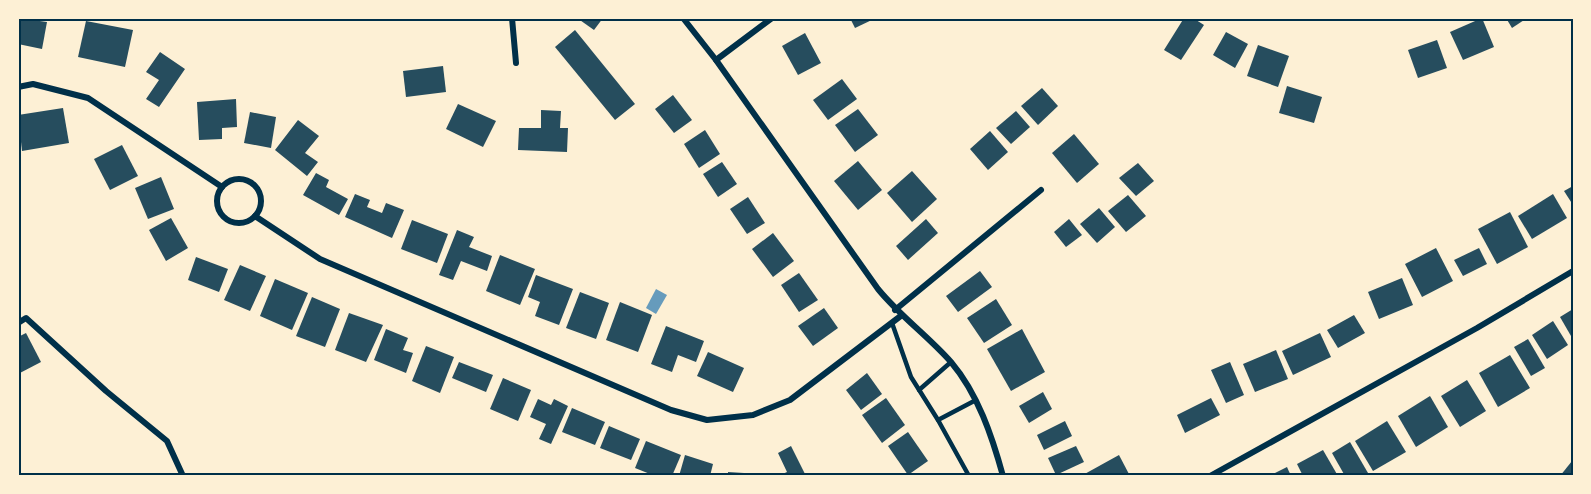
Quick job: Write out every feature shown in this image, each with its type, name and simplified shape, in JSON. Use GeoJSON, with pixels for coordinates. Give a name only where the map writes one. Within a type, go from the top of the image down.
{"type":"FeatureCollection","features":[{"type":"Feature","properties":{"kind":"street"},"geometry":{"type":"LineString","coordinates":[[512,18],[516,63]]}},
{"type":"Feature","properties":{"kind":"street"},"geometry":{"type":"LineString","coordinates":[[683,18],[716,60],[878,290],[895,310],[951,362],[976,400],[990,431],[1001,475]]}},
{"type":"Feature","properties":{"kind":"street"},"geometry":{"type":"LineString","coordinates":[[716,60],[772,18]]}},
{"type":"Feature","properties":{"kind":"street"},"geometry":{"type":"LineString","coordinates":[[18,87],[33,84],[88,98],[222,187]]}},
{"type":"Feature","properties":{"kind":"street"},"geometry":{"type":"LineString","coordinates":[[241,178],[254,184],[261,196],[261,204],[255,216],[249,221],[234,222],[222,215],[217,201],[222,187],[227,182],[241,178]]}},
{"type":"Feature","properties":{"kind":"street"},"geometry":{"type":"LineString","coordinates":[[895,310],[1041,190]]}},
{"type":"Feature","properties":{"kind":"street"},"geometry":{"type":"LineString","coordinates":[[255,216],[320,259],[671,410],[707,420],[753,415],[790,400],[902,315]]}},
{"type":"Feature","properties":{"kind":"street"},"geometry":{"type":"LineString","coordinates":[[1210,476],[1477,328],[1573,271]]}},
{"type":"Feature","properties":{"kind":"street"},"geometry":{"type":"LineString","coordinates":[[18,323],[26,318],[106,391],[167,441],[183,476]]}},
{"type":"Feature","properties":{"kind":"lane"},"geometry":{"type":"LineString","coordinates":[[892,322],[911,377],[969,476]]}},
{"type":"Feature","properties":{"kind":"lane"},"geometry":{"type":"LineString","coordinates":[[919,390],[951,362]]}},
{"type":"Feature","properties":{"kind":"lane"},"geometry":{"type":"LineString","coordinates":[[938,420],[976,400]]}},
{"type":"Feature","properties":{"kind":"water"},"geometry":{"type":"Polygon","coordinates":[[[656,289],[667,295],[656,314],[646,308],[656,289]]]}},
{"type":"Feature","properties":{"kind":"building"},"geometry":{"type":"Polygon","coordinates":[[[18,18],[47,22],[42,49],[18,44],[18,18]]]}},
{"type":"Feature","properties":{"kind":"building"},"geometry":{"type":"Polygon","coordinates":[[[577,18],[603,18],[594,30],[577,18]]]}},
{"type":"Feature","properties":{"kind":"building"},"geometry":{"type":"Polygon","coordinates":[[[850,18],[876,18],[855,28],[850,18]]]}},
{"type":"Feature","properties":{"kind":"building"},"geometry":{"type":"Polygon","coordinates":[[[1184,18],[1193,18],[1204,25],[1181,60],[1164,50],[1184,18]]]}},
{"type":"Feature","properties":{"kind":"building"},"geometry":{"type":"Polygon","coordinates":[[[1482,18],[1494,47],[1463,60],[1450,32],[1482,18]]]}},
{"type":"Feature","properties":{"kind":"building"},"geometry":{"type":"Polygon","coordinates":[[[1506,18],[1527,18],[1512,28],[1506,18]]]}},
{"type":"Feature","properties":{"kind":"building"},"geometry":{"type":"Polygon","coordinates":[[[86,21],[133,30],[125,67],[78,57],[86,21]]]}},
{"type":"Feature","properties":{"kind":"building"},"geometry":{"type":"Polygon","coordinates":[[[575,30],[635,104],[615,120],[555,47],[575,30]]]}},
{"type":"Feature","properties":{"kind":"building"},"geometry":{"type":"Polygon","coordinates":[[[1226,32],[1248,44],[1235,68],[1213,55],[1226,32]]]}},
{"type":"Feature","properties":{"kind":"building"},"geometry":{"type":"Polygon","coordinates":[[[805,33],[821,63],[798,75],[782,46],[805,33]]]}},
{"type":"Feature","properties":{"kind":"building"},"geometry":{"type":"Polygon","coordinates":[[[1437,40],[1447,68],[1418,78],[1408,50],[1437,40]]]}},
{"type":"Feature","properties":{"kind":"building"},"geometry":{"type":"Polygon","coordinates":[[[1258,45],[1289,56],[1278,87],[1247,76],[1258,45]]]}},
{"type":"Feature","properties":{"kind":"building"},"geometry":{"type":"Polygon","coordinates":[[[160,52],[185,69],[159,107],[146,99],[159,80],[146,72],[160,52]]]}},
{"type":"Feature","properties":{"kind":"building"},"geometry":{"type":"Polygon","coordinates":[[[443,66],[446,92],[406,97],[403,71],[443,66]]]}},
{"type":"Feature","properties":{"kind":"building"},"geometry":{"type":"Polygon","coordinates":[[[842,79],[857,99],[828,120],[813,100],[842,79]]]}},
{"type":"Feature","properties":{"kind":"building"},"geometry":{"type":"Polygon","coordinates":[[[1287,86],[1322,97],[1314,123],[1279,113],[1287,86]]]}},
{"type":"Feature","properties":{"kind":"building"},"geometry":{"type":"Polygon","coordinates":[[[1042,88],[1058,106],[1038,125],[1021,106],[1042,88]]]}},
{"type":"Feature","properties":{"kind":"building"},"geometry":{"type":"Polygon","coordinates":[[[673,95],[692,120],[674,133],[655,109],[673,95]]]}},
{"type":"Feature","properties":{"kind":"building"},"geometry":{"type":"Polygon","coordinates":[[[236,99],[237,127],[222,128],[222,139],[199,140],[197,102],[236,99]]]}},
{"type":"Feature","properties":{"kind":"building"},"geometry":{"type":"Polygon","coordinates":[[[458,104],[496,121],[483,147],[446,129],[458,104]]]}},
{"type":"Feature","properties":{"kind":"building"},"geometry":{"type":"Polygon","coordinates":[[[63,108],[69,143],[22,151],[18,115],[63,108]]]}},
{"type":"Feature","properties":{"kind":"building"},"geometry":{"type":"Polygon","coordinates":[[[858,109],[878,135],[855,152],[835,125],[858,109]]]}},
{"type":"Feature","properties":{"kind":"building"},"geometry":{"type":"Polygon","coordinates":[[[541,110],[561,111],[560,128],[568,128],[567,152],[518,150],[519,128],[541,128],[541,110]]]}},
{"type":"Feature","properties":{"kind":"building"},"geometry":{"type":"Polygon","coordinates":[[[1016,111],[1030,127],[1011,144],[996,128],[1016,111]]]}},
{"type":"Feature","properties":{"kind":"building"},"geometry":{"type":"Polygon","coordinates":[[[250,112],[276,117],[271,148],[244,143],[250,112]]]}},
{"type":"Feature","properties":{"kind":"building"},"geometry":{"type":"Polygon","coordinates":[[[298,120],[319,136],[305,153],[318,162],[307,176],[275,150],[298,120]]]}},
{"type":"Feature","properties":{"kind":"building"},"geometry":{"type":"Polygon","coordinates":[[[705,130],[720,154],[699,168],[684,144],[705,130]]]}},
{"type":"Feature","properties":{"kind":"building"},"geometry":{"type":"Polygon","coordinates":[[[990,131],[1008,152],[988,170],[970,149],[990,131]]]}},
{"type":"Feature","properties":{"kind":"building"},"geometry":{"type":"Polygon","coordinates":[[[1074,134],[1099,164],[1077,183],[1052,153],[1074,134]]]}},
{"type":"Feature","properties":{"kind":"building"},"geometry":{"type":"Polygon","coordinates":[[[122,145],[138,176],[110,190],[94,159],[122,145]]]}},
{"type":"Feature","properties":{"kind":"building"},"geometry":{"type":"Polygon","coordinates":[[[858,161],[882,190],[858,210],[834,181],[858,161]]]}},
{"type":"Feature","properties":{"kind":"building"},"geometry":{"type":"Polygon","coordinates":[[[722,162],[737,184],[718,197],[703,174],[722,162]]]}},
{"type":"Feature","properties":{"kind":"building"},"geometry":{"type":"Polygon","coordinates":[[[1138,163],[1154,181],[1136,196],[1119,178],[1138,163]]]}},
{"type":"Feature","properties":{"kind":"building"},"geometry":{"type":"Polygon","coordinates":[[[912,171],[937,199],[912,222],[887,193],[912,171]]]}},
{"type":"Feature","properties":{"kind":"building"},"geometry":{"type":"Polygon","coordinates":[[[316,173],[329,180],[326,187],[348,199],[339,215],[303,195],[316,173]]]}},
{"type":"Feature","properties":{"kind":"building"},"geometry":{"type":"Polygon","coordinates":[[[161,177],[174,209],[148,219],[135,188],[161,177]]]}},
{"type":"Feature","properties":{"kind":"building"},"geometry":{"type":"Polygon","coordinates":[[[1573,186],[1573,205],[1564,191],[1573,186]]]}},
{"type":"Feature","properties":{"kind":"building"},"geometry":{"type":"Polygon","coordinates":[[[355,194],[370,200],[367,207],[382,213],[386,203],[404,210],[392,238],[345,217],[355,194]]]}},
{"type":"Feature","properties":{"kind":"building"},"geometry":{"type":"Polygon","coordinates":[[[1553,194],[1567,218],[1532,239],[1518,216],[1553,194]]]}},
{"type":"Feature","properties":{"kind":"building"},"geometry":{"type":"Polygon","coordinates":[[[1128,195],[1146,216],[1126,232],[1108,211],[1128,195]]]}},
{"type":"Feature","properties":{"kind":"building"},"geometry":{"type":"Polygon","coordinates":[[[748,197],[765,223],[747,234],[730,209],[748,197]]]}},
{"type":"Feature","properties":{"kind":"building"},"geometry":{"type":"Polygon","coordinates":[[[1099,208],[1115,227],[1097,243],[1080,224],[1099,208]]]}},
{"type":"Feature","properties":{"kind":"building"},"geometry":{"type":"Polygon","coordinates":[[[1510,212],[1528,247],[1497,264],[1478,229],[1510,212]]]}},
{"type":"Feature","properties":{"kind":"building"},"geometry":{"type":"Polygon","coordinates":[[[171,218],[188,248],[166,261],[149,230],[171,218]]]}},
{"type":"Feature","properties":{"kind":"building"},"geometry":{"type":"Polygon","coordinates":[[[926,219],[938,233],[908,260],[896,246],[926,219]]]}},
{"type":"Feature","properties":{"kind":"building"},"geometry":{"type":"Polygon","coordinates":[[[1069,219],[1082,235],[1066,247],[1054,232],[1069,219]]]}},
{"type":"Feature","properties":{"kind":"building"},"geometry":{"type":"Polygon","coordinates":[[[412,220],[448,234],[437,263],[401,249],[412,220]]]}},
{"type":"Feature","properties":{"kind":"building"},"geometry":{"type":"Polygon","coordinates":[[[457,230],[474,237],[469,247],[492,256],[487,271],[461,261],[453,280],[439,275],[457,230]]]}},
{"type":"Feature","properties":{"kind":"building"},"geometry":{"type":"Polygon","coordinates":[[[773,233],[794,261],[773,277],[752,249],[773,233]]]}},
{"type":"Feature","properties":{"kind":"building"},"geometry":{"type":"Polygon","coordinates":[[[1436,248],[1453,281],[1422,297],[1405,264],[1436,248]]]}},
{"type":"Feature","properties":{"kind":"building"},"geometry":{"type":"Polygon","coordinates":[[[1479,248],[1487,264],[1463,276],[1454,260],[1479,248]]]}},
{"type":"Feature","properties":{"kind":"building"},"geometry":{"type":"Polygon","coordinates":[[[500,255],[535,269],[520,305],[486,291],[500,255]]]}},
{"type":"Feature","properties":{"kind":"building"},"geometry":{"type":"Polygon","coordinates":[[[196,257],[228,269],[219,292],[188,280],[196,257]]]}},
{"type":"Feature","properties":{"kind":"building"},"geometry":{"type":"Polygon","coordinates":[[[240,265],[266,276],[250,311],[224,300],[240,265]]]}},
{"type":"Feature","properties":{"kind":"building"},"geometry":{"type":"Polygon","coordinates":[[[980,271],[992,287],[958,312],[946,296],[980,271]]]}},
{"type":"Feature","properties":{"kind":"building"},"geometry":{"type":"Polygon","coordinates":[[[799,273],[818,300],[799,312],[781,285],[799,273]]]}},
{"type":"Feature","properties":{"kind":"building"},"geometry":{"type":"Polygon","coordinates":[[[536,275],[573,289],[559,325],[535,316],[540,302],[528,297],[536,275]]]}},
{"type":"Feature","properties":{"kind":"building"},"geometry":{"type":"Polygon","coordinates":[[[1402,278],[1413,305],[1379,319],[1368,292],[1402,278]]]}},
{"type":"Feature","properties":{"kind":"building"},"geometry":{"type":"Polygon","coordinates":[[[275,279],[308,293],[292,330],[260,316],[275,279]]]}},
{"type":"Feature","properties":{"kind":"building"},"geometry":{"type":"Polygon","coordinates":[[[580,292],[609,303],[596,339],[566,328],[580,292]]]}},
{"type":"Feature","properties":{"kind":"building"},"geometry":{"type":"Polygon","coordinates":[[[312,297],[340,309],[325,347],[296,336],[312,297]]]}},
{"type":"Feature","properties":{"kind":"building"},"geometry":{"type":"Polygon","coordinates":[[[996,299],[1012,325],[984,343],[967,318],[996,299]]]}},
{"type":"Feature","properties":{"kind":"building"},"geometry":{"type":"Polygon","coordinates":[[[620,302],[652,315],[638,352],[606,340],[620,302]]]}},
{"type":"Feature","properties":{"kind":"building"},"geometry":{"type":"Polygon","coordinates":[[[824,308],[838,328],[813,346],[798,326],[824,308]]]}},
{"type":"Feature","properties":{"kind":"building"},"geometry":{"type":"Polygon","coordinates":[[[1573,309],[1573,335],[1571,336],[1560,317],[1573,309]]]}},
{"type":"Feature","properties":{"kind":"building"},"geometry":{"type":"Polygon","coordinates":[[[349,313],[383,325],[366,362],[335,350],[349,313]]]}},
{"type":"Feature","properties":{"kind":"building"},"geometry":{"type":"Polygon","coordinates":[[[1354,315],[1365,333],[1338,348],[1327,330],[1354,315]]]}},
{"type":"Feature","properties":{"kind":"building"},"geometry":{"type":"Polygon","coordinates":[[[1553,321],[1568,345],[1547,359],[1532,335],[1553,321]]]}},
{"type":"Feature","properties":{"kind":"building"},"geometry":{"type":"Polygon","coordinates":[[[666,326],[704,341],[696,362],[678,355],[672,372],[651,364],[666,326]]]}},
{"type":"Feature","properties":{"kind":"building"},"geometry":{"type":"Polygon","coordinates":[[[386,329],[408,338],[403,350],[413,353],[406,373],[374,360],[386,329]]]}},
{"type":"Feature","properties":{"kind":"building"},"geometry":{"type":"Polygon","coordinates":[[[1022,329],[1045,372],[1011,391],[987,349],[1022,329]]]}},
{"type":"Feature","properties":{"kind":"building"},"geometry":{"type":"Polygon","coordinates":[[[26,333],[41,362],[18,374],[18,337],[26,333]]]}},
{"type":"Feature","properties":{"kind":"building"},"geometry":{"type":"Polygon","coordinates":[[[1320,333],[1331,357],[1293,375],[1282,351],[1320,333]]]}},
{"type":"Feature","properties":{"kind":"building"},"geometry":{"type":"Polygon","coordinates":[[[1528,339],[1545,368],[1531,376],[1514,347],[1528,339]]]}},
{"type":"Feature","properties":{"kind":"building"},"geometry":{"type":"Polygon","coordinates":[[[426,346],[454,357],[440,393],[412,381],[426,346]]]}},
{"type":"Feature","properties":{"kind":"building"},"geometry":{"type":"Polygon","coordinates":[[[1276,350],[1288,379],[1255,392],[1243,364],[1276,350]]]}},
{"type":"Feature","properties":{"kind":"building"},"geometry":{"type":"Polygon","coordinates":[[[708,352],[744,368],[733,392],[697,376],[708,352]]]}},
{"type":"Feature","properties":{"kind":"building"},"geometry":{"type":"Polygon","coordinates":[[[1510,355],[1530,388],[1498,407],[1479,373],[1510,355]]]}},
{"type":"Feature","properties":{"kind":"building"},"geometry":{"type":"Polygon","coordinates":[[[459,362],[493,375],[486,392],[452,378],[459,362]]]}},
{"type":"Feature","properties":{"kind":"building"},"geometry":{"type":"Polygon","coordinates":[[[1230,362],[1244,395],[1226,403],[1211,370],[1230,362]]]}},
{"type":"Feature","properties":{"kind":"building"},"geometry":{"type":"Polygon","coordinates":[[[867,373],[882,394],[861,410],[846,390],[867,373]]]}},
{"type":"Feature","properties":{"kind":"building"},"geometry":{"type":"Polygon","coordinates":[[[503,378],[531,390],[518,421],[490,409],[503,378]]]}},
{"type":"Feature","properties":{"kind":"building"},"geometry":{"type":"Polygon","coordinates":[[[1467,380],[1486,411],[1460,427],[1441,396],[1467,380]]]}},
{"type":"Feature","properties":{"kind":"building"},"geometry":{"type":"Polygon","coordinates":[[[1043,392],[1052,409],[1029,423],[1019,406],[1043,392]]]}},
{"type":"Feature","properties":{"kind":"building"},"geometry":{"type":"Polygon","coordinates":[[[1430,396],[1448,427],[1416,447],[1398,416],[1430,396]]]}},
{"type":"Feature","properties":{"kind":"building"},"geometry":{"type":"Polygon","coordinates":[[[886,398],[905,425],[882,443],[862,415],[886,398]]]}},
{"type":"Feature","properties":{"kind":"building"},"geometry":{"type":"Polygon","coordinates":[[[1211,398],[1220,415],[1185,433],[1177,415],[1211,398]]]}},
{"type":"Feature","properties":{"kind":"building"},"geometry":{"type":"Polygon","coordinates":[[[538,399],[551,405],[554,399],[568,406],[551,444],[539,439],[546,424],[530,417],[538,399]]]}},
{"type":"Feature","properties":{"kind":"building"},"geometry":{"type":"Polygon","coordinates":[[[572,408],[605,422],[595,445],[562,432],[572,408]]]}},
{"type":"Feature","properties":{"kind":"building"},"geometry":{"type":"Polygon","coordinates":[[[1065,421],[1072,436],[1044,450],[1037,435],[1065,421]]]}},
{"type":"Feature","properties":{"kind":"building"},"geometry":{"type":"Polygon","coordinates":[[[1387,421],[1406,452],[1373,471],[1355,441],[1387,421]]]}},
{"type":"Feature","properties":{"kind":"building"},"geometry":{"type":"Polygon","coordinates":[[[609,426],[640,439],[631,460],[600,448],[609,426]]]}},
{"type":"Feature","properties":{"kind":"building"},"geometry":{"type":"Polygon","coordinates":[[[908,432],[928,461],[908,475],[888,446],[908,432]]]}},
{"type":"Feature","properties":{"kind":"building"},"geometry":{"type":"Polygon","coordinates":[[[646,441],[681,455],[672,476],[655,476],[635,468],[646,441]]]}},
{"type":"Feature","properties":{"kind":"building"},"geometry":{"type":"Polygon","coordinates":[[[1350,442],[1368,473],[1363,476],[1345,476],[1332,453],[1350,442]]]}},
{"type":"Feature","properties":{"kind":"building"},"geometry":{"type":"Polygon","coordinates":[[[791,446],[806,476],[778,476],[787,472],[778,453],[791,446]]]}},
{"type":"Feature","properties":{"kind":"building"},"geometry":{"type":"Polygon","coordinates":[[[1076,446],[1084,462],[1056,475],[1048,458],[1076,446]]]}},
{"type":"Feature","properties":{"kind":"building"},"geometry":{"type":"Polygon","coordinates":[[[1323,450],[1338,476],[1303,476],[1297,464],[1323,450]]]}},
{"type":"Feature","properties":{"kind":"building"},"geometry":{"type":"Polygon","coordinates":[[[685,455],[713,464],[710,476],[679,476],[685,455]]]}},
{"type":"Feature","properties":{"kind":"building"},"geometry":{"type":"Polygon","coordinates":[[[1119,455],[1130,476],[1081,476],[1119,455]]]}},
{"type":"Feature","properties":{"kind":"building"},"geometry":{"type":"Polygon","coordinates":[[[1572,461],[1573,476],[1560,476],[1572,461]]]}},
{"type":"Feature","properties":{"kind":"building"},"geometry":{"type":"Polygon","coordinates":[[[1287,467],[1291,476],[1269,476],[1287,467]]]}},
{"type":"Feature","properties":{"kind":"building"},"geometry":{"type":"Polygon","coordinates":[[[728,472],[760,474],[760,476],[728,476],[728,472]]]}}]}
